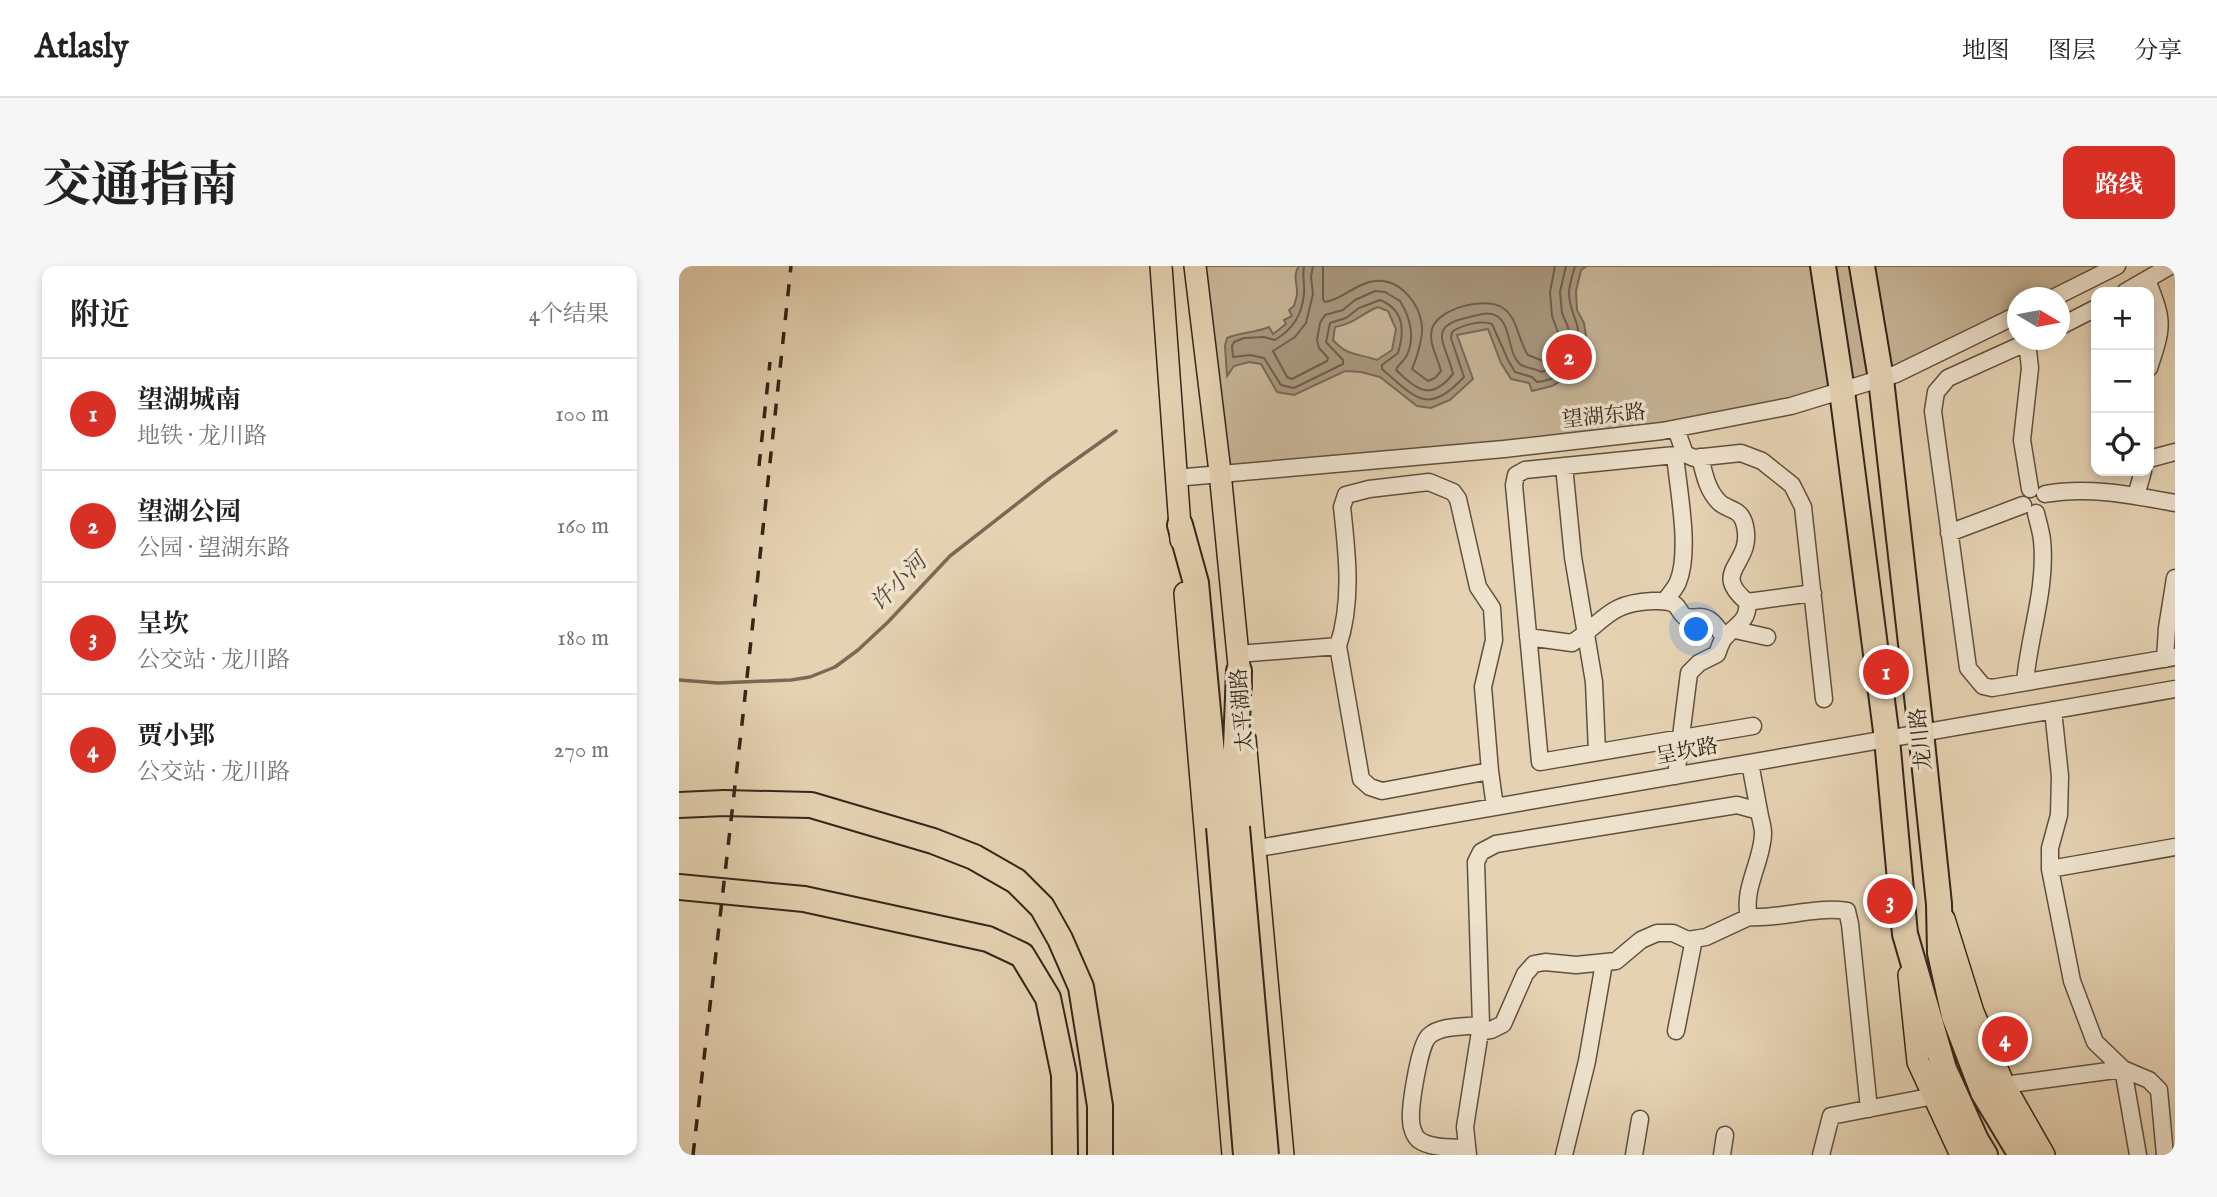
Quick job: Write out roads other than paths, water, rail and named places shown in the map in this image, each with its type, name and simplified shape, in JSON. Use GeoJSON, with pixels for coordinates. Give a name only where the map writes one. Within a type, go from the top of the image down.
{"type":"FeatureCollection","features":[{"type":"Feature","properties":{"kind":"highway","name":"龙川路"},"geometry":{"type":"LineString","coordinates":[[1823,266],[1887,739],[1905,934],[1944,1069],[1985,1155]]}},
{"type":"Feature","properties":{"kind":"highway","name":"龙川路"},"geometry":{"type":"LineString","coordinates":[[1862,266],[1881,379],[1939,904],[1940,953],[1954,1016],[1983,1092],[2021,1155]]}},
{"type":"Feature","properties":{"kind":"highway"},"geometry":{"type":"LineString","coordinates":[[1180,525],[1196,583],[1228,827],[1266,1155]]}},
{"type":"Feature","properties":{"kind":"highway"},"geometry":{"type":"LineString","coordinates":[[1238,662],[1234,798],[1228,827],[1246,1155]]}},
{"type":"Feature","properties":{"kind":"highway"},"geometry":{"type":"LineString","coordinates":[[679,805],[811,805],[943,845],[974,857],[1016,881],[1042,907],[1061,939],[1081,987],[1100,1106],[1100,1155]]}},
{"type":"Feature","properties":{"kind":"highway"},"geometry":{"type":"LineString","coordinates":[[679,887],[804,899],[988,939],[1022,955],[1048,998],[1064,1075],[1065,1155]]}},
{"type":"Feature","properties":{"kind":"highway"},"geometry":{"type":"LineString","coordinates":[[1081,1155],[1087,1089],[1088,1032]]}},
{"type":"Feature","properties":{"kind":"main road"},"geometry":{"type":"LineString","coordinates":[[1161,266],[1175,478],[1233,1155]]}},
{"type":"Feature","properties":{"kind":"main road","name":"太平湖路"},"geometry":{"type":"LineString","coordinates":[[1195,266],[1220,472],[1283,1155]]}},
{"type":"Feature","properties":{"kind":"main road"},"geometry":{"type":"LineString","coordinates":[[1939,904],[1973,1012],[2004,1085],[2043,1155]]}},
{"type":"Feature","properties":{"kind":"main road"},"geometry":{"type":"LineString","coordinates":[[1905,934],[1918,1062],[1961,1155]]}},
{"type":"Feature","properties":{"kind":"street"},"geometry":{"type":"LineString","coordinates":[[2070,290],[2117,266]]}},
{"type":"Feature","properties":{"kind":"street"},"geometry":{"type":"LineString","coordinates":[[2134,287],[2170,266]]}},
{"type":"Feature","properties":{"kind":"street"},"geometry":{"type":"LineString","coordinates":[[2147,280],[2159,311],[2160,329],[2154,355]]}},
{"type":"Feature","properties":{"kind":"street"},"geometry":{"type":"LineString","coordinates":[[2070,322],[2091,311]]}},
{"type":"Feature","properties":{"kind":"street","name":"望湖东路"},"geometry":{"type":"LineString","coordinates":[[1175,478],[1504,449],[1676,429],[1791,406],[1881,379],[2007,320]]}},
{"type":"Feature","properties":{"kind":"street"},"geometry":{"type":"LineString","coordinates":[[2010,350],[1948,378],[1936,392],[1933,411],[1968,668],[1977,681],[1992,688],[2170,658],[2167,628],[2175,578]]}},
{"type":"Feature","properties":{"kind":"street"},"geometry":{"type":"LineString","coordinates":[[1949,533],[2046,506],[2038,491],[2022,440],[2030,350]]}},
{"type":"Feature","properties":{"kind":"street"},"geometry":{"type":"LineString","coordinates":[[1676,429],[1686,455],[1709,490],[1721,505],[1730,506],[1739,513],[1745,524],[1744,552],[1732,572],[1730,581],[1735,592],[1747,603]]}},
{"type":"Feature","properties":{"kind":"street"},"geometry":{"type":"LineString","coordinates":[[2154,458],[2175,452]]}},
{"type":"Feature","properties":{"kind":"street"},"geometry":{"type":"LineString","coordinates":[[1753,726],[1540,762],[1514,485],[1516,475],[1525,470],[1686,455],[1741,453],[1762,461],[1792,485],[1803,507],[1824,699]]}},
{"type":"Feature","properties":{"kind":"street"},"geometry":{"type":"LineString","coordinates":[[1665,601],[1678,583],[1682,559],[1686,455]]}},
{"type":"Feature","properties":{"kind":"street"},"geometry":{"type":"LineString","coordinates":[[1564,466],[1573,557],[1594,682],[1597,752]]}},
{"type":"Feature","properties":{"kind":"street"},"geometry":{"type":"LineString","coordinates":[[2136,496],[2142,476]]}},
{"type":"Feature","properties":{"kind":"street"},"geometry":{"type":"LineString","coordinates":[[1490,771],[1382,791],[1370,788],[1361,779],[1338,646],[1346,611],[1342,507],[1346,495],[1369,489],[1429,482],[1453,492],[1458,499],[1478,586],[1492,608],[1494,640],[1483,687],[1495,807]]}},
{"type":"Feature","properties":{"kind":"street"},"geometry":{"type":"LineString","coordinates":[[2025,682],[2043,561],[2042,538],[2024,494],[2038,491],[2097,491],[2175,503]]}},
{"type":"Feature","properties":{"kind":"street"},"geometry":{"type":"LineString","coordinates":[[1747,603],[1813,593]]}},
{"type":"Feature","properties":{"kind":"street"},"geometry":{"type":"LineString","coordinates":[[1528,637],[1572,643],[1622,605],[1665,601],[1677,605],[1682,614],[1690,618],[1704,617],[1730,633],[1767,636]]}},
{"type":"Feature","properties":{"kind":"street"},"geometry":{"type":"LineString","coordinates":[[1677,776],[1689,673],[1699,663],[1717,654],[1746,615],[1747,603]]}},
{"type":"Feature","properties":{"kind":"street"},"geometry":{"type":"LineString","coordinates":[[1238,662],[1338,646]]}},
{"type":"Feature","properties":{"kind":"street","name":"呈坎路"},"geometry":{"type":"LineString","coordinates":[[1206,853],[1255,849],[2175,689]]}},
{"type":"Feature","properties":{"kind":"street"},"geometry":{"type":"LineString","coordinates":[[2053,710],[2060,776],[2059,815],[2050,848],[2050,869],[2072,981],[2095,1042],[2123,1069],[2149,1080],[2159,1090],[2165,1155]]}},
{"type":"Feature","properties":{"kind":"street"},"geometry":{"type":"LineString","coordinates":[[1749,917],[1747,909],[1751,882],[1763,834],[1750,763]]}},
{"type":"Feature","properties":{"kind":"street"},"geometry":{"type":"LineString","coordinates":[[1759,811],[1737,805],[1496,844],[1482,852],[1476,862],[1480,1029],[1465,1127],[1468,1151],[1432,1145],[1420,1140],[1414,1132],[1411,1120],[1414,1093],[1420,1054],[1426,1038],[1437,1030],[1480,1029],[1491,1030],[1503,1024],[1525,974],[1534,964],[1604,964],[1616,961],[1641,940],[1657,933],[1674,933],[1688,940],[1706,937],[1749,917],[1768,918],[1835,909],[1847,911],[1850,924],[1870,1109]]}},
{"type":"Feature","properties":{"kind":"street"},"geometry":{"type":"LineString","coordinates":[[2050,869],[2175,847]]}},
{"type":"Feature","properties":{"kind":"street"},"geometry":{"type":"LineString","coordinates":[[1676,1031],[1694,939]]}},
{"type":"Feature","properties":{"kind":"street"},"geometry":{"type":"LineString","coordinates":[[1564,1155],[1587,1061],[1604,964]]}},
{"type":"Feature","properties":{"kind":"street"},"geometry":{"type":"LineString","coordinates":[[2004,1085],[2123,1069]]}},
{"type":"Feature","properties":{"kind":"street"},"geometry":{"type":"LineString","coordinates":[[2123,1069],[2139,1155]]}},
{"type":"Feature","properties":{"kind":"street"},"geometry":{"type":"LineString","coordinates":[[1821,1155],[1831,1116],[1934,1096]]}},
{"type":"Feature","properties":{"kind":"street"},"geometry":{"type":"LineString","coordinates":[[1634,1155],[1640,1119]]}},
{"type":"Feature","properties":{"kind":"street"},"geometry":{"type":"LineString","coordinates":[[1721,1155],[1725,1135]]}},
{"type":"Feature","properties":{"kind":"water"},"geometry":{"type":"Polygon","coordinates":[[[1299,266],[1587,266],[1581,270],[1576,291],[1577,310],[1584,323],[1586,336],[1571,375],[1552,386],[1532,391],[1529,383],[1511,379],[1501,363],[1488,329],[1457,335],[1473,379],[1450,400],[1431,408],[1417,406],[1380,377],[1361,372],[1345,371],[1294,395],[1277,392],[1261,364],[1249,362],[1234,366],[1227,376],[1227,338],[1269,327],[1273,334],[1286,324],[1284,320],[1292,316],[1289,310],[1294,306],[1297,295],[1299,266]],[[1378,307],[1347,324],[1335,327],[1333,340],[1348,352],[1377,360],[1392,350],[1396,329],[1388,311],[1378,307]]]}},
{"type":"Feature","properties":{"kind":"waterway","name":"许小河"},"geometry":{"type":"LineString","coordinates":[[679,680],[718,683],[791,680],[810,677],[835,667],[888,622],[950,556],[1050,478],[1116,431]]}},
{"type":"Feature","properties":{"kind":"railway"},"geometry":{"type":"LineString","coordinates":[[693,1155],[791,266]]}},
{"type":"Feature","properties":{"kind":"railway"},"geometry":{"type":"LineString","coordinates":[[759,466],[770,362]]}},
{"type":"Feature","properties":{"kind":"place","name":"望湖公园"},"geometry":{"type":"Point","coordinates":[1569,357]}},
{"type":"Feature","properties":{"kind":"place","name":"望湖城南"},"geometry":{"type":"Point","coordinates":[1886,672]}},
{"type":"Feature","properties":{"kind":"place","name":"呈坎"},"geometry":{"type":"Point","coordinates":[1890,901]}},
{"type":"Feature","properties":{"kind":"place","name":"贾小郢"},"geometry":{"type":"Point","coordinates":[2005,1039]}}]}
